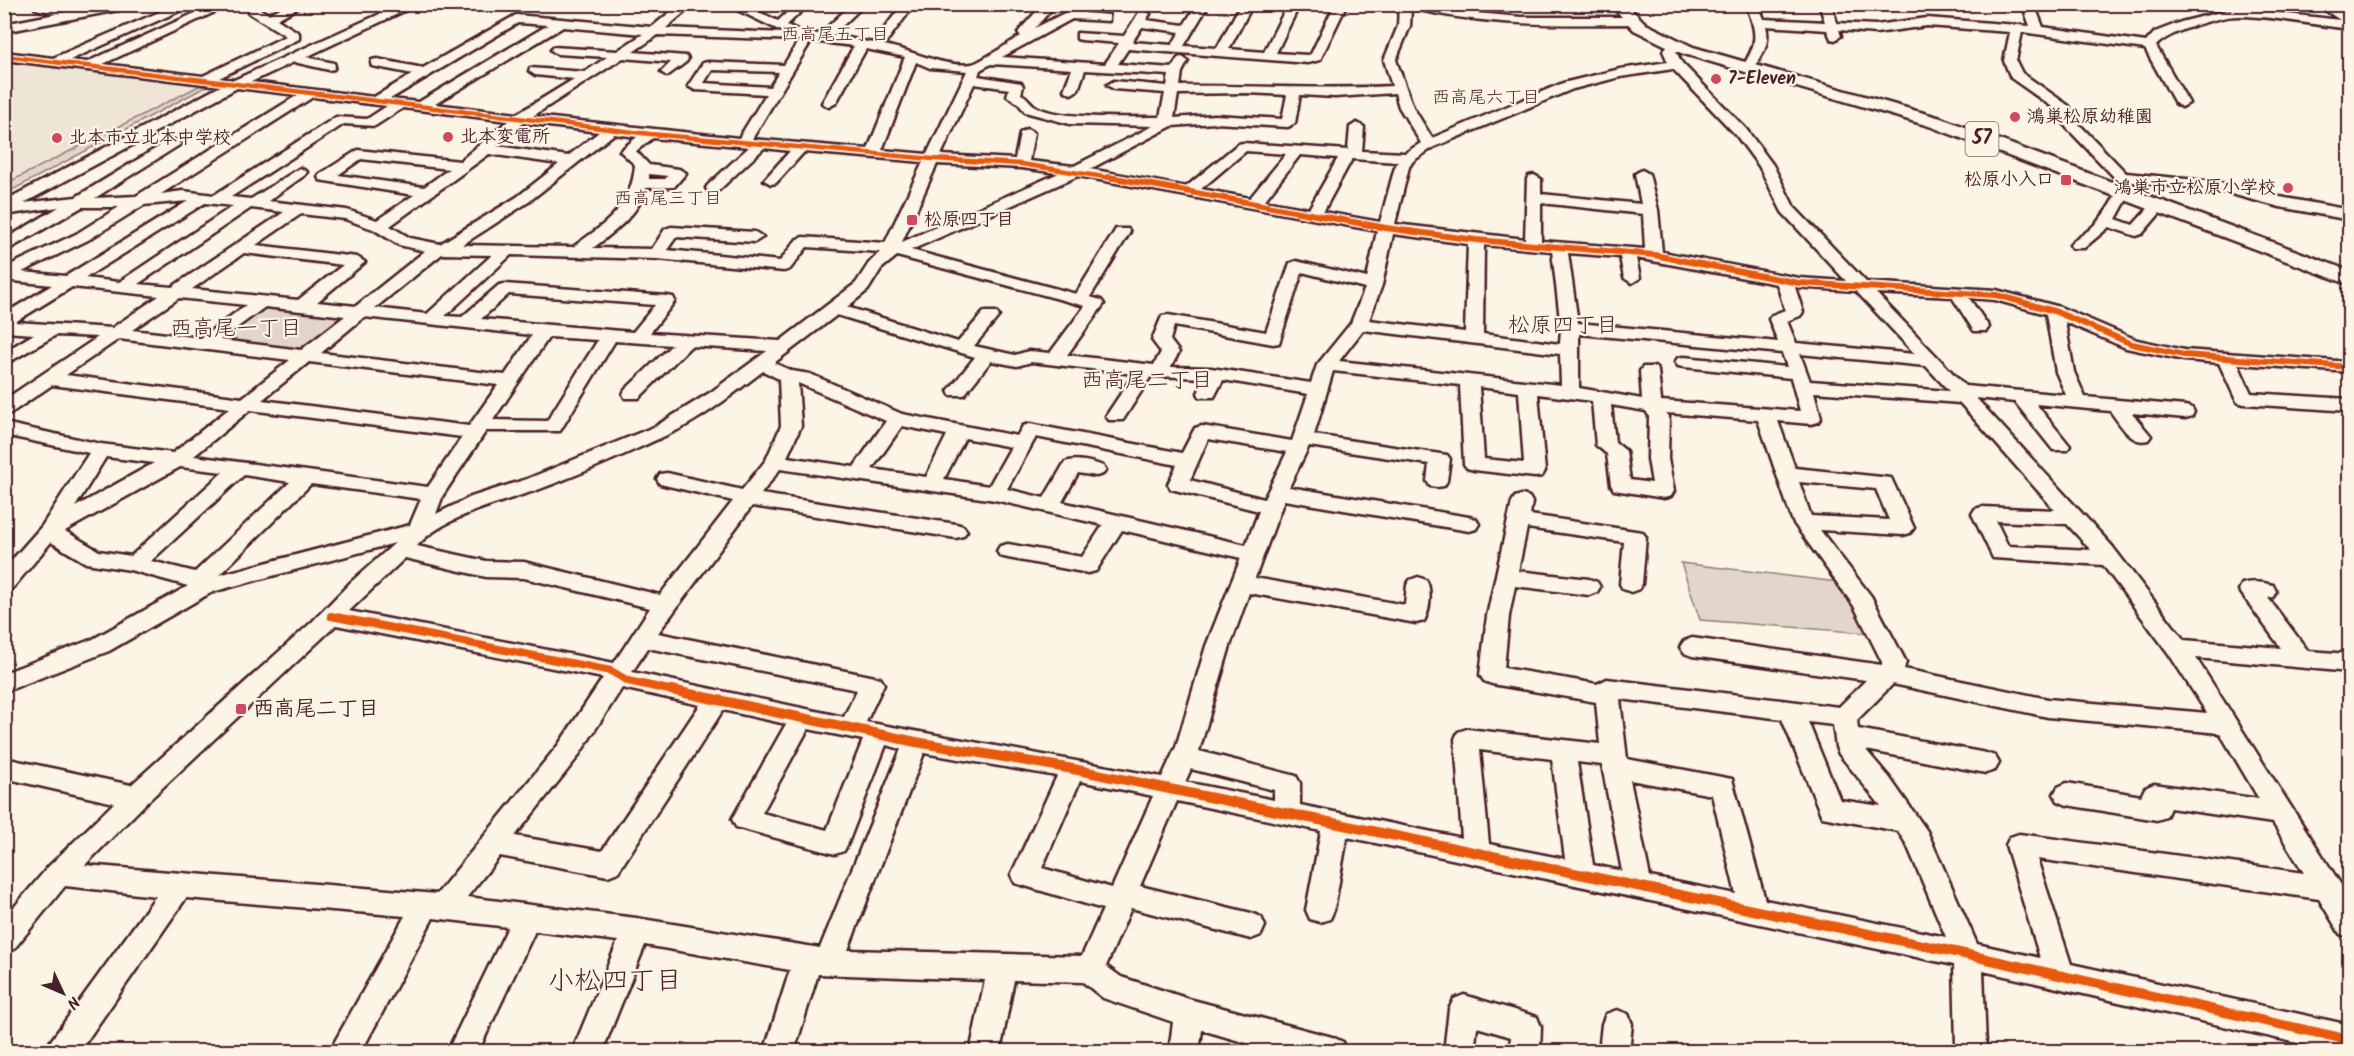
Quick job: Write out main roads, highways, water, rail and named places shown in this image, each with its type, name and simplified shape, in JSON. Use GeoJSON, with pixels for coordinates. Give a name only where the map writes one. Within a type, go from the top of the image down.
{"type":"FeatureCollection","features":[{"type":"Feature","properties":{"kind":"main road","name":"57"},"geometry":{"type":"LineString","coordinates":[[1617,4],[1640,27],[1678,46],[1747,69],[1935,122],[2123,185],[2158,206],[2349,279]]}},
{"type":"Feature","properties":{"kind":"place","name":"7-Eleven"},"geometry":{"type":"Point","coordinates":[1716,79]}},
{"type":"Feature","properties":{"kind":"place","name":"鴻巣松原幼稚園"},"geometry":{"type":"Point","coordinates":[2015,117]}},
{"type":"Feature","properties":{"kind":"place","name":"北本変電所"},"geometry":{"type":"Point","coordinates":[448,137]}},
{"type":"Feature","properties":{"kind":"place","name":"北本市立北本中学校"},"geometry":{"type":"Point","coordinates":[57,138]}},
{"type":"Feature","properties":{"kind":"place","name":"松原小入口"},"geometry":{"type":"Point","coordinates":[2066,180]}},
{"type":"Feature","properties":{"kind":"place","name":"鴻巣市立松原小学校"},"geometry":{"type":"Point","coordinates":[2288,188]}},
{"type":"Feature","properties":{"kind":"place","name":"松原四丁目"},"geometry":{"type":"Point","coordinates":[912,220]}},
{"type":"Feature","properties":{"kind":"place","name":"西高尾二丁目"},"geometry":{"type":"Point","coordinates":[241,709]}},
{"type":"Feature","properties":{"kind":"district","name":"西高尾五丁目"},"geometry":{"type":"Point","coordinates":[835,35]}},
{"type":"Feature","properties":{"kind":"district","name":"西高尾六丁目"},"geometry":{"type":"Point","coordinates":[1486,98]}},
{"type":"Feature","properties":{"kind":"district","name":"西高尾三丁目"},"geometry":{"type":"Point","coordinates":[668,199]}},
{"type":"Feature","properties":{"kind":"district","name":"松原四丁目"},"geometry":{"type":"Point","coordinates":[1563,326]}},
{"type":"Feature","properties":{"kind":"district","name":"西高尾一丁目"},"geometry":{"type":"Point","coordinates":[236,329]}},
{"type":"Feature","properties":{"kind":"district","name":"西高尾二丁目"},"geometry":{"type":"Point","coordinates":[1147,381]}},
{"type":"Feature","properties":{"kind":"district","name":"小松四丁目"},"geometry":{"type":"Point","coordinates":[615,981]}}]}
